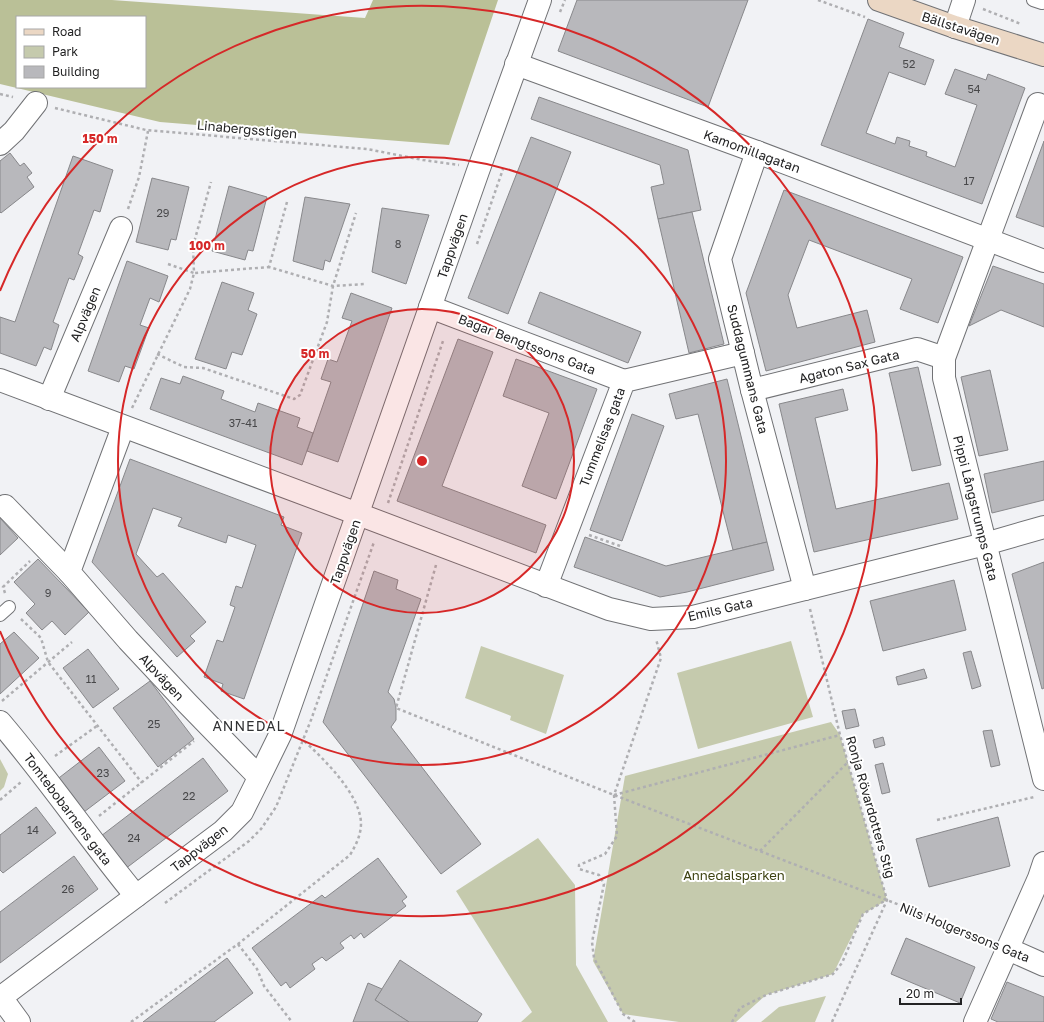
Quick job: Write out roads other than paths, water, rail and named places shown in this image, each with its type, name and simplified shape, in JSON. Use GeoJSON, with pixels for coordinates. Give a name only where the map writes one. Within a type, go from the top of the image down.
{"type":"FeatureCollection","features":[{"type":"Feature","properties":{"kind":"street","name":"Tappvägen"},"geometry":{"type":"LineString","coordinates":[[0,997],[223,831],[242,812],[281,732],[430,307],[540,0]]}},
{"type":"Feature","properties":{"kind":"street","name":"Bällstavägen"},"geometry":{"type":"LineString","coordinates":[[879,0],[955,27],[1044,55]]}},
{"type":"Feature","properties":{"kind":"street"},"geometry":{"type":"LineString","coordinates":[[955,27],[964,1]]}},
{"type":"Feature","properties":{"kind":"street","name":"Kamomillagatan"},"geometry":{"type":"LineString","coordinates":[[516,64],[757,152],[1044,261]]}},
{"type":"Feature","properties":{"kind":"street"},"geometry":{"type":"LineString","coordinates":[[0,144],[14,131],[36,103]]}},
{"type":"Feature","properties":{"kind":"street"},"geometry":{"type":"LineString","coordinates":[[987,240],[1038,104]]}},
{"type":"Feature","properties":{"kind":"street","name":"Suddagummans Gata"},"geometry":{"type":"LineString","coordinates":[[757,152],[720,259],[752,390],[805,589]]}},
{"type":"Feature","properties":{"kind":"street","name":"Alpvägen"},"geometry":{"type":"LineString","coordinates":[[49,399],[121,228]]}},
{"type":"Feature","properties":{"kind":"street","name":"Pippi Långstrumps Gata"},"geometry":{"type":"LineString","coordinates":[[987,240],[944,358],[944,378],[1042,780]]}},
{"type":"Feature","properties":{"kind":"street","name":"Bagar Bengtssons Gata"},"geometry":{"type":"LineString","coordinates":[[430,307],[624,381]]}},
{"type":"Feature","properties":{"kind":"street","name":"Agaton Sax Gata"},"geometry":{"type":"LineString","coordinates":[[752,390],[917,349],[944,358]]}},
{"type":"Feature","properties":{"kind":"street","name":"Tummelisas gata"},"geometry":{"type":"LineString","coordinates":[[546,586],[624,381],[743,353]]}},
{"type":"Feature","properties":{"kind":"street"},"geometry":{"type":"LineString","coordinates":[[0,380],[358,514]]}},
{"type":"Feature","properties":{"kind":"street"},"geometry":{"type":"LineString","coordinates":[[69,572],[123,427]]}},
{"type":"Feature","properties":{"kind":"street","name":"Alpvägen"},"geometry":{"type":"LineString","coordinates":[[6,506],[69,572],[128,640],[259,778]]}},
{"type":"Feature","properties":{"kind":"street","name":"Emils Gata"},"geometry":{"type":"LineString","coordinates":[[358,514],[609,609],[651,619],[693,617],[985,544],[1044,527]]}},
{"type":"Feature","properties":{"kind":"street","name":"Tomtebobarnens gata"},"geometry":{"type":"LineString","coordinates":[[0,722],[136,896]]}},
{"type":"Feature","properties":{"kind":"street"},"geometry":{"type":"LineString","coordinates":[[975,1022],[1039,878],[1044,863]]}},
{"type":"Feature","properties":{"kind":"street","name":"Nils Holgerssons Gata"},"geometry":{"type":"LineString","coordinates":[[1008,949],[1044,965]]}},
{"type":"Feature","properties":{"kind":"street"},"geometry":{"type":"LineString","coordinates":[[0,997],[19,1022]]}},
{"type":"Feature","properties":{"kind":"lane"},"geometry":{"type":"LineString","coordinates":[[1033,0],[1042,3],[1043,0]]}},
{"type":"Feature","properties":{"kind":"district","name":"ANNEDAL"},"geometry":{"type":"Point","coordinates":[249,726]}},
{"type":"Feature","properties":{"kind":"park label","name":"Annedalsparken"},"geometry":{"type":"Point","coordinates":[734,875]}}]}
